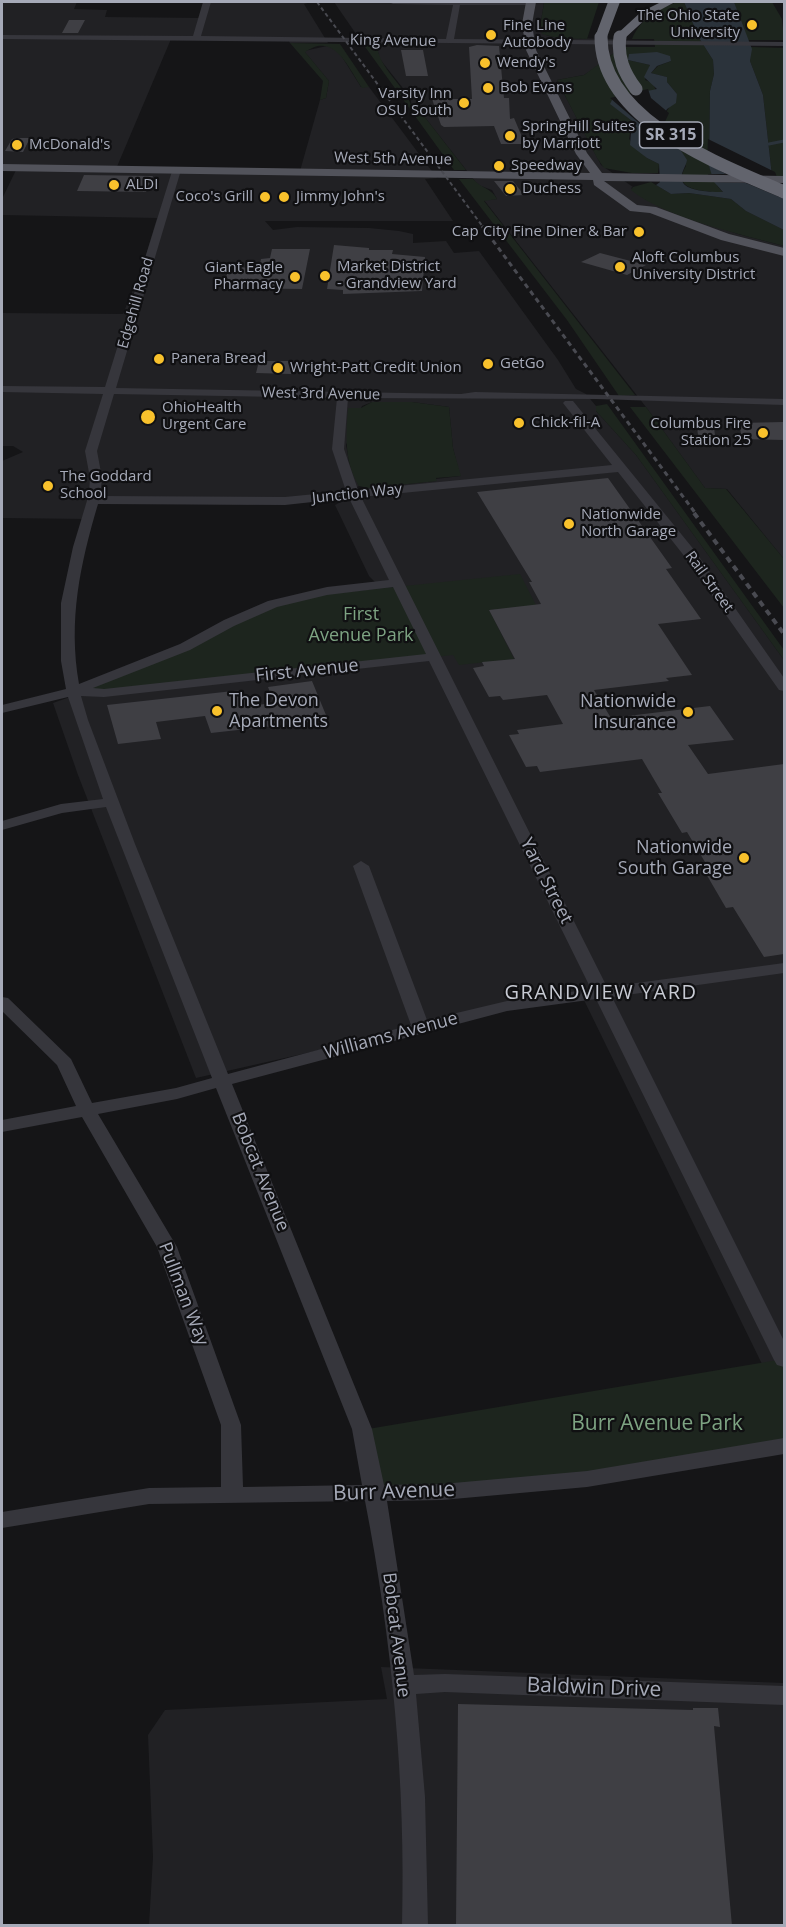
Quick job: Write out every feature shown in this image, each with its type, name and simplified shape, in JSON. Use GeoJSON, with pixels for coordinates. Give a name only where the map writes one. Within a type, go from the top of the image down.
{"type":"FeatureCollection","features":[{"type":"Feature","properties":{"kind":"highway","name":"SR 315"},"geometry":{"type":"LineString","coordinates":[[614,2],[601,37],[604,65],[618,89],[638,111],[679,141],[732,169],[784,192]]}},
{"type":"Feature","properties":{"kind":"highway"},"geometry":{"type":"LineString","coordinates":[[620,37],[648,12],[669,2]]}},
{"type":"Feature","properties":{"kind":"highway","name":"SR 315"},"geometry":{"type":"LineString","coordinates":[[627,12],[620,37],[621,63],[631,82],[646,101],[667,119],[696,138],[784,180]]}},
{"type":"Feature","properties":{"kind":"main road"},"geometry":{"type":"LineString","coordinates":[[531,2],[527,24],[528,42],[582,154],[600,177],[598,182],[634,208],[652,210],[702,230],[784,252]]}},
{"type":"Feature","properties":{"kind":"main road","name":"West 5th Avenue"},"geometry":{"type":"LineString","coordinates":[[2,168],[784,180]]}},
{"type":"Feature","properties":{"kind":"street"},"geometry":{"type":"LineString","coordinates":[[196,39],[207,2]]}},
{"type":"Feature","properties":{"kind":"street"},"geometry":{"type":"LineString","coordinates":[[393,2],[531,2]]}},
{"type":"Feature","properties":{"kind":"street"},"geometry":{"type":"LineString","coordinates":[[449,42],[457,2]]}},
{"type":"Feature","properties":{"kind":"street","name":"King Avenue"},"geometry":{"type":"LineString","coordinates":[[2,37],[784,44]]}},
{"type":"Feature","properties":{"kind":"street","name":"Edgehill Road"},"geometry":{"type":"LineString","coordinates":[[95,435],[111,390],[176,170]]}},
{"type":"Feature","properties":{"kind":"street","name":"West 3rd Avenue"},"geometry":{"type":"LineString","coordinates":[[2,389],[461,397],[519,395],[678,397],[784,402]]}},
{"type":"Feature","properties":{"kind":"street","name":"Yard Street"},"geometry":{"type":"LineString","coordinates":[[343,394],[338,450],[353,494],[784,1360]]}},
{"type":"Feature","properties":{"kind":"street","name":"West 3rd Avenue"},"geometry":{"type":"LineString","coordinates":[[461,397],[475,401],[598,404],[723,405],[733,401]]}},
{"type":"Feature","properties":{"kind":"street"},"geometry":{"type":"LineString","coordinates":[[569,403],[580,397],[678,397]]}},
{"type":"Feature","properties":{"kind":"street","name":"Rail Street"},"geometry":{"type":"LineString","coordinates":[[569,403],[690,554],[784,687]]}},
{"type":"Feature","properties":{"kind":"street"},"geometry":{"type":"LineString","coordinates":[[586,423],[590,409],[598,404]]}},
{"type":"Feature","properties":{"kind":"street","name":"Bobcat Avenue"},"geometry":{"type":"LineString","coordinates":[[95,435],[91,451],[96,478],[94,500],[79,547],[68,603],[68,661],[73,691],[112,802],[362,1430],[375,1493],[404,1685],[413,1809],[415,1926]]}},
{"type":"Feature","properties":{"kind":"street","name":"Junction Way"},"geometry":{"type":"LineString","coordinates":[[94,500],[256,502],[619,468]]}},
{"type":"Feature","properties":{"kind":"street","name":"First Avenue"},"geometry":{"type":"LineString","coordinates":[[2,709],[73,691],[185,647],[229,623],[273,604],[327,591],[398,583]]}},
{"type":"Feature","properties":{"kind":"street","name":"First Avenue"},"geometry":{"type":"LineString","coordinates":[[73,691],[104,693],[433,657]]}},
{"type":"Feature","properties":{"kind":"street"},"geometry":{"type":"LineString","coordinates":[[2,826],[61,809],[112,802]]}},
{"type":"Feature","properties":{"kind":"street"},"geometry":{"type":"LineString","coordinates":[[361,866],[421,1028]]}},
{"type":"Feature","properties":{"kind":"street","name":"Williams Avenue"},"geometry":{"type":"LineString","coordinates":[[2,1126],[224,1082],[421,1028],[516,1005],[784,968]]}},
{"type":"Feature","properties":{"kind":"street","name":"Pullman Way"},"geometry":{"type":"LineString","coordinates":[[2,1002],[65,1063],[86,1109],[167,1247],[231,1425],[232,1495]]}},
{"type":"Feature","properties":{"kind":"street","name":"Burr Avenue"},"geometry":{"type":"LineString","coordinates":[[2,1520],[149,1496],[442,1492],[587,1479],[784,1446]]}},
{"type":"Feature","properties":{"kind":"street","name":"Baldwin Drive"},"geometry":{"type":"LineString","coordinates":[[404,1685],[445,1683],[784,1695]]}},
{"type":"Feature","properties":{"kind":"shaded area"},"geometry":{"type":"Polygon","coordinates":[[[2,2],[77,2],[74,9],[107,10],[105,17],[202,18],[207,2],[311,2],[304,4],[328,43],[290,43],[288,40],[171,39],[116,169],[300,171],[320,100],[326,98],[329,81],[304,51],[327,46],[337,49],[361,87],[369,87],[437,178],[425,179],[453,221],[265,221],[273,230],[297,227],[369,228],[399,231],[413,234],[413,243],[446,241],[454,253],[479,251],[558,360],[576,389],[586,394],[596,406],[596,411],[636,455],[784,660],[784,1409],[582,996],[413,1029],[196,1078],[78,775],[53,703],[379,586],[369,576],[335,505],[369,488],[436,481],[436,479],[460,476],[453,448],[449,407],[412,402],[372,402],[362,406],[346,445],[349,462],[359,486],[329,500],[248,505],[95,501],[88,519],[2,518],[2,461],[23,452],[13,446],[2,446],[2,313],[123,314],[142,268],[157,218],[2,215],[2,199],[16,170],[2,169],[2,2]]]}},
{"type":"Feature","properties":{"kind":"shaded area"},"geometry":{"type":"Polygon","coordinates":[[[334,2],[591,2],[582,4],[544,3],[540,27],[546,35],[558,38],[621,39],[622,47],[584,75],[557,80],[601,165],[633,187],[631,188],[645,199],[670,211],[738,234],[784,246],[784,559],[727,489],[705,488],[646,407],[484,200],[497,199],[492,190],[478,185],[420,111],[413,111],[410,97],[379,58],[377,46],[399,45],[363,44],[334,2]]]}},
{"type":"Feature","properties":{"kind":"shaded area"},"geometry":{"type":"Polygon","coordinates":[[[684,2],[734,2],[752,49],[750,61],[763,95],[772,176],[784,190],[784,230],[746,211],[731,199],[689,193],[671,194],[656,185],[660,182],[659,164],[630,145],[632,121],[610,104],[613,98],[657,89],[644,77],[650,65],[628,60],[629,54],[657,52],[670,56],[671,61],[657,66],[651,73],[667,77],[667,82],[677,94],[676,103],[667,109],[661,120],[687,160],[682,180],[684,184],[693,189],[723,192],[714,182],[709,166],[710,91],[714,74],[713,60],[699,38],[684,2]]]}},
{"type":"Feature","properties":{"kind":"shaded area"},"geometry":{"type":"Polygon","coordinates":[[[381,1667],[784,1683],[784,1925],[149,1925],[153,1857],[148,1735],[165,1710],[387,1699],[381,1667]]]}},
{"type":"Feature","properties":{"kind":"green space"},"geometry":{"type":"Polygon","coordinates":[[[599,2],[587,39],[558,38],[542,34],[540,27],[544,3],[599,2]]]}},
{"type":"Feature","properties":{"kind":"green space"},"geometry":{"type":"Polygon","coordinates":[[[677,2],[684,2],[699,38],[713,60],[714,74],[710,91],[709,166],[718,187],[724,193],[693,188],[683,181],[682,175],[686,166],[661,121],[677,94],[667,82],[667,77],[651,73],[658,66],[671,61],[628,60],[650,65],[645,80],[653,83],[656,91],[611,104],[632,121],[629,139],[647,158],[659,164],[658,173],[632,173],[604,168],[557,80],[584,75],[622,47],[655,47],[654,39],[632,39],[635,32],[650,16],[677,2]]]}},
{"type":"Feature","properties":{"kind":"green space"},"geometry":{"type":"Polygon","coordinates":[[[734,2],[772,2],[782,19],[784,40],[747,40],[734,2]]]}},
{"type":"Feature","properties":{"kind":"green space"},"geometry":{"type":"Polygon","coordinates":[[[290,43],[340,44],[369,87],[362,88],[339,54],[324,46],[315,47],[305,52],[329,81],[326,98],[320,100],[323,81],[290,43]]]}},
{"type":"Feature","properties":{"kind":"green space"},"geometry":{"type":"Polygon","coordinates":[[[363,44],[407,45],[377,46],[383,63],[410,102],[413,111],[420,111],[466,170],[454,170],[363,44]]]}},
{"type":"Feature","properties":{"kind":"green space"},"geometry":{"type":"Polygon","coordinates":[[[751,47],[784,48],[784,176],[772,176],[763,95],[750,61],[751,47]]]}},
{"type":"Feature","properties":{"kind":"green space"},"geometry":{"type":"Polygon","coordinates":[[[459,179],[473,179],[495,195],[497,199],[484,201],[635,395],[619,396],[567,320],[459,179]]]}},
{"type":"Feature","properties":{"kind":"green space"},"geometry":{"type":"Polygon","coordinates":[[[651,182],[671,194],[689,193],[731,199],[746,211],[784,230],[784,246],[683,217],[645,200],[631,190],[633,187],[651,182]]]}},
{"type":"Feature","properties":{"kind":"green space"},"geometry":{"type":"Polygon","coordinates":[[[372,402],[412,402],[449,407],[453,448],[461,476],[436,478],[437,481],[369,488],[359,486],[348,458],[348,408],[361,408],[372,402]]]}},
{"type":"Feature","properties":{"kind":"green space"},"geometry":{"type":"Polygon","coordinates":[[[607,404],[784,650],[784,660],[636,455],[596,411],[596,406],[607,404]]]}},
{"type":"Feature","properties":{"kind":"green space"},"geometry":{"type":"Polygon","coordinates":[[[630,407],[646,407],[705,488],[726,489],[784,559],[784,608],[630,407]]]}},
{"type":"Feature","properties":{"kind":"green space","name":"First Avenue Park"},"geometry":{"type":"Polygon","coordinates":[[[520,574],[536,605],[489,610],[514,659],[459,665],[453,655],[104,693],[73,691],[298,597],[520,574]]]}},
{"type":"Feature","properties":{"kind":"green space","name":"Burr Avenue Park"},"geometry":{"type":"Polygon","coordinates":[[[784,1359],[784,1446],[671,1467],[375,1493],[362,1430],[784,1359]]]}},
{"type":"Feature","properties":{"kind":"pier"},"geometry":{"type":"Polygon","coordinates":[[[648,89],[651,98],[669,113],[664,124],[687,154],[646,129],[610,98],[648,89]]]}},
{"type":"Feature","properties":{"kind":"pier"},"geometry":{"type":"Polygon","coordinates":[[[708,139],[775,172],[779,182],[784,186],[784,199],[746,183],[711,182],[708,174],[726,174],[707,164],[708,139]]]}},
{"type":"Feature","properties":{"kind":"building"},"geometry":{"type":"Polygon","coordinates":[[[69,20],[85,20],[78,33],[62,33],[69,20]]]}},
{"type":"Feature","properties":{"kind":"building"},"geometry":{"type":"Polygon","coordinates":[[[499,46],[504,98],[509,98],[510,119],[514,118],[525,144],[501,144],[494,126],[444,127],[441,125],[432,99],[472,99],[469,47],[499,46]]]}},
{"type":"Feature","properties":{"kind":"building","name":"Varsity Inn OSU South"},"geometry":{"type":"Polygon","coordinates":[[[401,50],[423,50],[428,76],[406,76],[401,50]]]}},
{"type":"Feature","properties":{"kind":"building","name":"McDonald's"},"geometry":{"type":"Polygon","coordinates":[[[30,138],[23,152],[5,151],[12,139],[30,138]]]}},
{"type":"Feature","properties":{"kind":"building","name":"ALDI"},"geometry":{"type":"Polygon","coordinates":[[[84,175],[153,176],[146,192],[77,191],[84,175]]]}},
{"type":"Feature","properties":{"kind":"building","name":"Duchess"},"geometry":{"type":"Polygon","coordinates":[[[494,181],[513,181],[524,195],[506,196],[494,181]]]}},
{"type":"Feature","properties":{"kind":"building"},"geometry":{"type":"Polygon","coordinates":[[[334,245],[369,248],[369,250],[393,250],[392,254],[425,257],[422,291],[343,294],[343,290],[327,289],[334,245]]]}},
{"type":"Feature","properties":{"kind":"building"},"geometry":{"type":"Polygon","coordinates":[[[272,249],[310,249],[302,289],[223,288],[229,267],[259,268],[261,259],[270,258],[272,249]]]}},
{"type":"Feature","properties":{"kind":"building"},"geometry":{"type":"Polygon","coordinates":[[[600,253],[646,265],[627,275],[581,262],[600,253]]]}},
{"type":"Feature","properties":{"kind":"building","name":"Wright-Patt Credit Union"},"geometry":{"type":"Polygon","coordinates":[[[259,361],[294,361],[291,374],[256,373],[259,361]]]}},
{"type":"Feature","properties":{"kind":"building"},"geometry":{"type":"Polygon","coordinates":[[[696,420],[713,421],[715,435],[698,435],[696,420]]]}},
{"type":"Feature","properties":{"kind":"building","name":"Columbus Fire Station 25"},"geometry":{"type":"Polygon","coordinates":[[[783,422],[784,440],[742,439],[739,423],[783,422]]]}},
{"type":"Feature","properties":{"kind":"building"},"geometry":{"type":"Polygon","coordinates":[[[608,478],[672,568],[666,569],[701,619],[658,624],[692,675],[666,678],[669,681],[594,690],[611,718],[710,706],[734,740],[688,745],[708,774],[784,764],[784,954],[764,957],[733,907],[726,908],[705,872],[711,872],[687,832],[682,833],[658,793],[662,793],[642,759],[540,772],[537,766],[526,767],[509,735],[519,734],[517,730],[563,724],[547,695],[503,700],[500,696],[489,697],[473,668],[484,666],[482,662],[515,659],[489,610],[541,604],[529,582],[532,582],[477,492],[608,478]]]}},
{"type":"Feature","properties":{"kind":"building","name":"The Devon Apartments"},"geometry":{"type":"Polygon","coordinates":[[[312,681],[328,720],[211,733],[205,716],[156,722],[161,739],[118,744],[107,705],[242,690],[248,706],[274,703],[268,687],[312,681]]]}},
{"type":"Feature","properties":{"kind":"building"},"geometry":{"type":"Polygon","coordinates":[[[458,1704],[693,1710],[693,1708],[718,1708],[720,1727],[714,1726],[732,1926],[456,1926],[458,1704]]]}},
{"type":"Feature","properties":{"kind":"waterway"},"geometry":{"type":"LineString","coordinates":[[769,144],[784,141]]}},
{"type":"Feature","properties":{"kind":"railway"},"geometry":{"type":"LineString","coordinates":[[317,2],[483,227]]}},
{"type":"Feature","properties":{"kind":"railway"},"geometry":{"type":"LineString","coordinates":[[482,226],[696,514]]}},
{"type":"Feature","properties":{"kind":"railway"},"geometry":{"type":"LineString","coordinates":[[694,513],[784,634]]}},
{"type":"Feature","properties":{"kind":"place","name":"The Ohio State University"},"geometry":{"type":"Point","coordinates":[752,25]}},
{"type":"Feature","properties":{"kind":"place","name":"Fine Line Autobody"},"geometry":{"type":"Point","coordinates":[491,35]}},
{"type":"Feature","properties":{"kind":"place","name":"Wendy's"},"geometry":{"type":"Point","coordinates":[485,63]}},
{"type":"Feature","properties":{"kind":"place","name":"Bob Evans"},"geometry":{"type":"Point","coordinates":[488,88]}},
{"type":"Feature","properties":{"kind":"place","name":"Varsity Inn OSU South"},"geometry":{"type":"Point","coordinates":[464,103]}},
{"type":"Feature","properties":{"kind":"place","name":"SpringHill Suites by Marriott"},"geometry":{"type":"Point","coordinates":[510,136]}},
{"type":"Feature","properties":{"kind":"place","name":"McDonald's"},"geometry":{"type":"Point","coordinates":[17,145]}},
{"type":"Feature","properties":{"kind":"place","name":"Speedway"},"geometry":{"type":"Point","coordinates":[499,166]}},
{"type":"Feature","properties":{"kind":"place","name":"ALDI"},"geometry":{"type":"Point","coordinates":[114,185]}},
{"type":"Feature","properties":{"kind":"place","name":"Duchess"},"geometry":{"type":"Point","coordinates":[510,189]}},
{"type":"Feature","properties":{"kind":"place","name":"Coco's Grill"},"geometry":{"type":"Point","coordinates":[265,197]}},
{"type":"Feature","properties":{"kind":"place","name":"Jimmy John's"},"geometry":{"type":"Point","coordinates":[284,197]}},
{"type":"Feature","properties":{"kind":"place","name":"Cap City Fine Diner & Bar"},"geometry":{"type":"Point","coordinates":[639,232]}},
{"type":"Feature","properties":{"kind":"place","name":"Aloft Columbus University District"},"geometry":{"type":"Point","coordinates":[620,267]}},
{"type":"Feature","properties":{"kind":"place","name":"Market District - Grandview Yard"},"geometry":{"type":"Point","coordinates":[325,276]}},
{"type":"Feature","properties":{"kind":"place","name":"Giant Eagle Pharmacy"},"geometry":{"type":"Point","coordinates":[295,277]}},
{"type":"Feature","properties":{"kind":"place","name":"Panera Bread"},"geometry":{"type":"Point","coordinates":[159,359]}},
{"type":"Feature","properties":{"kind":"place","name":"GetGo"},"geometry":{"type":"Point","coordinates":[488,364]}},
{"type":"Feature","properties":{"kind":"place","name":"Wright-Patt Credit Union"},"geometry":{"type":"Point","coordinates":[278,368]}},
{"type":"Feature","properties":{"kind":"place","name":"OhioHealth Urgent Care"},"geometry":{"type":"Point","coordinates":[148,417]}},
{"type":"Feature","properties":{"kind":"place","name":"Chick-fil-A"},"geometry":{"type":"Point","coordinates":[519,423]}},
{"type":"Feature","properties":{"kind":"place","name":"Columbus Fire Station 25"},"geometry":{"type":"Point","coordinates":[763,433]}},
{"type":"Feature","properties":{"kind":"place","name":"The Goddard School"},"geometry":{"type":"Point","coordinates":[48,486]}},
{"type":"Feature","properties":{"kind":"place","name":"Nationwide North Garage"},"geometry":{"type":"Point","coordinates":[569,524]}},
{"type":"Feature","properties":{"kind":"place","name":"The Devon Apartments"},"geometry":{"type":"Point","coordinates":[217,711]}},
{"type":"Feature","properties":{"kind":"place","name":"Nationwide Insurance"},"geometry":{"type":"Point","coordinates":[688,712]}},
{"type":"Feature","properties":{"kind":"place","name":"Nationwide South Garage"},"geometry":{"type":"Point","coordinates":[744,858]}},
{"type":"Feature","properties":{"kind":"district","name":"GRANDVIEW YARD"},"geometry":{"type":"Point","coordinates":[601,993]}}]}
